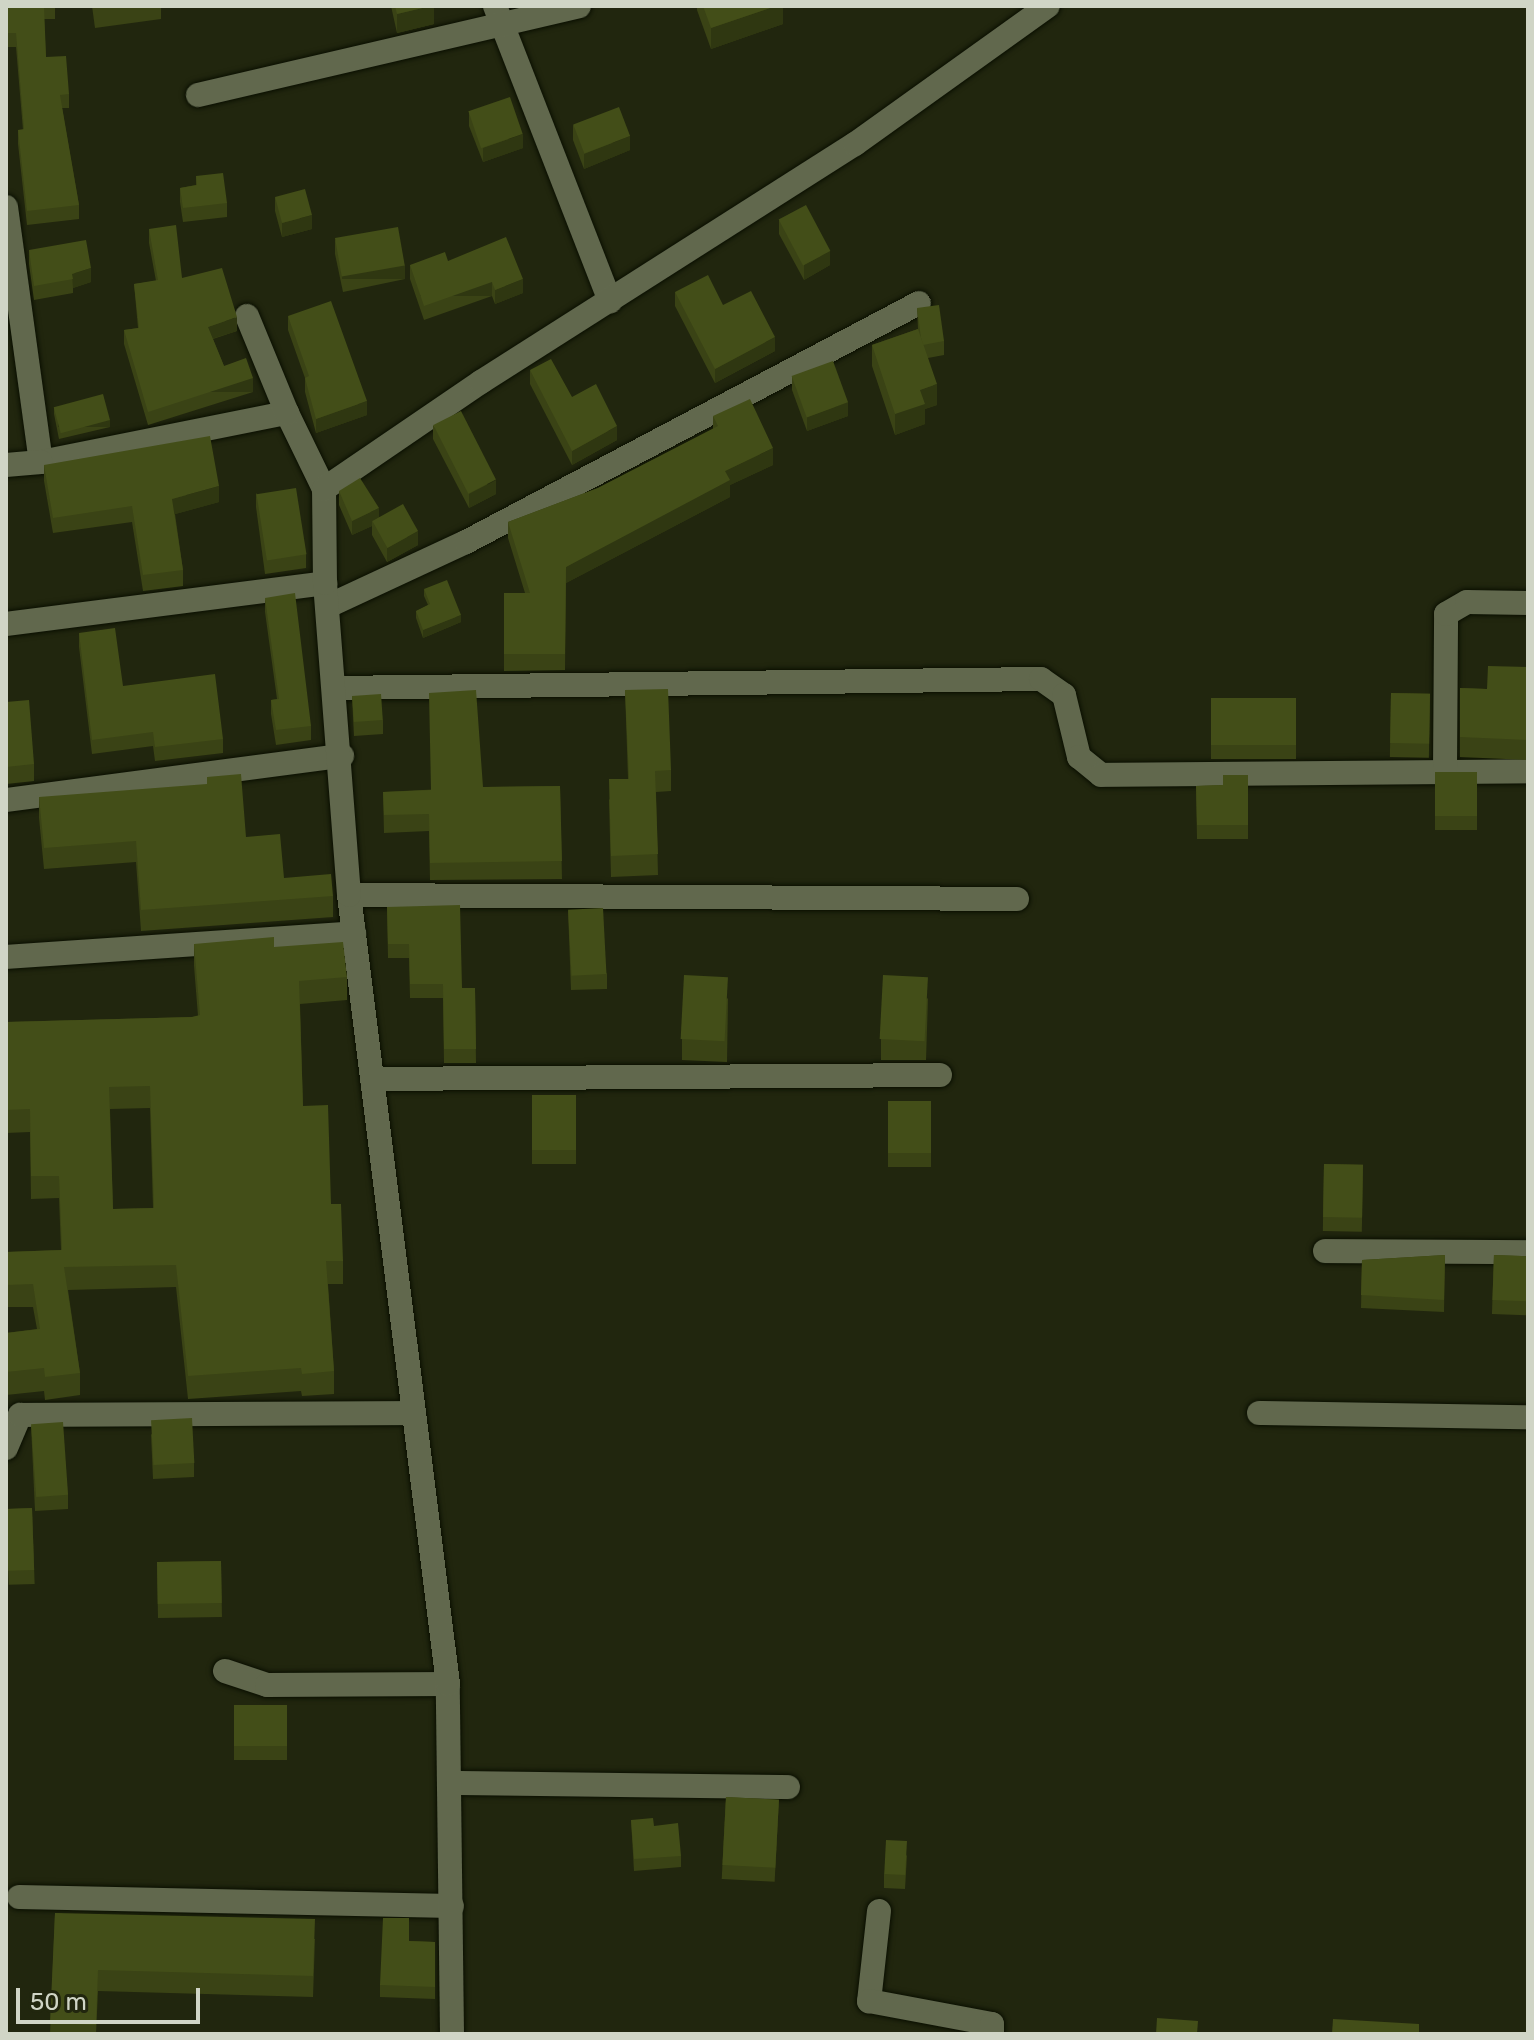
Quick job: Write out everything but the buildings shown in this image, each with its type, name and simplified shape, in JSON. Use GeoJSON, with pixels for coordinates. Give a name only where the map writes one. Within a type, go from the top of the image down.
{"type":"FeatureCollection","features":[{"type":"Feature","properties":{"kind":"street"},"geometry":{"type":"LineString","coordinates":[[198,95],[498,16],[579,6]]}},
{"type":"Feature","properties":{"kind":"street"},"geometry":{"type":"LineString","coordinates":[[324,489],[855,144],[1048,6]]}},
{"type":"Feature","properties":{"kind":"street"},"geometry":{"type":"LineString","coordinates":[[498,16],[610,301]]}},
{"type":"Feature","properties":{"kind":"street"},"geometry":{"type":"LineString","coordinates":[[6,207],[41,462]]}},
{"type":"Feature","properties":{"kind":"street"},"geometry":{"type":"LineString","coordinates":[[6,624],[327,594],[466,542],[919,303]]}},
{"type":"Feature","properties":{"kind":"street"},"geometry":{"type":"LineString","coordinates":[[247,316],[287,413],[324,489],[327,594],[342,756],[349,895],[411,1413],[448,1684],[452,1783],[452,2034]]}},
{"type":"Feature","properties":{"kind":"street"},"geometry":{"type":"LineString","coordinates":[[6,465],[41,462],[287,413]]}},
{"type":"Feature","properties":{"kind":"street"},"geometry":{"type":"LineString","coordinates":[[1445,770],[1446,614],[1467,602],[1528,603]]}},
{"type":"Feature","properties":{"kind":"street"},"geometry":{"type":"LineString","coordinates":[[335,688],[1041,679],[1064,695],[1079,757],[1101,775],[1528,771]]}},
{"type":"Feature","properties":{"kind":"street"},"geometry":{"type":"LineString","coordinates":[[6,800],[342,756]]}},
{"type":"Feature","properties":{"kind":"street"},"geometry":{"type":"LineString","coordinates":[[349,895],[1017,899]]}},
{"type":"Feature","properties":{"kind":"street"},"geometry":{"type":"LineString","coordinates":[[6,957],[354,933]]}},
{"type":"Feature","properties":{"kind":"street"},"geometry":{"type":"LineString","coordinates":[[372,1079],[940,1075]]}},
{"type":"Feature","properties":{"kind":"street"},"geometry":{"type":"LineString","coordinates":[[1325,1251],[1528,1252]]}},
{"type":"Feature","properties":{"kind":"street"},"geometry":{"type":"LineString","coordinates":[[6,1448],[20,1415],[411,1413]]}},
{"type":"Feature","properties":{"kind":"street"},"geometry":{"type":"LineString","coordinates":[[1259,1413],[1528,1417]]}},
{"type":"Feature","properties":{"kind":"street"},"geometry":{"type":"LineString","coordinates":[[225,1671],[267,1685],[448,1684]]}},
{"type":"Feature","properties":{"kind":"street"},"geometry":{"type":"LineString","coordinates":[[452,1783],[788,1787]]}},
{"type":"Feature","properties":{"kind":"street"},"geometry":{"type":"LineString","coordinates":[[19,1897],[452,1906]]}},
{"type":"Feature","properties":{"kind":"street"},"geometry":{"type":"LineString","coordinates":[[879,1911],[869,2001],[992,2024],[992,2034]]}}]}
